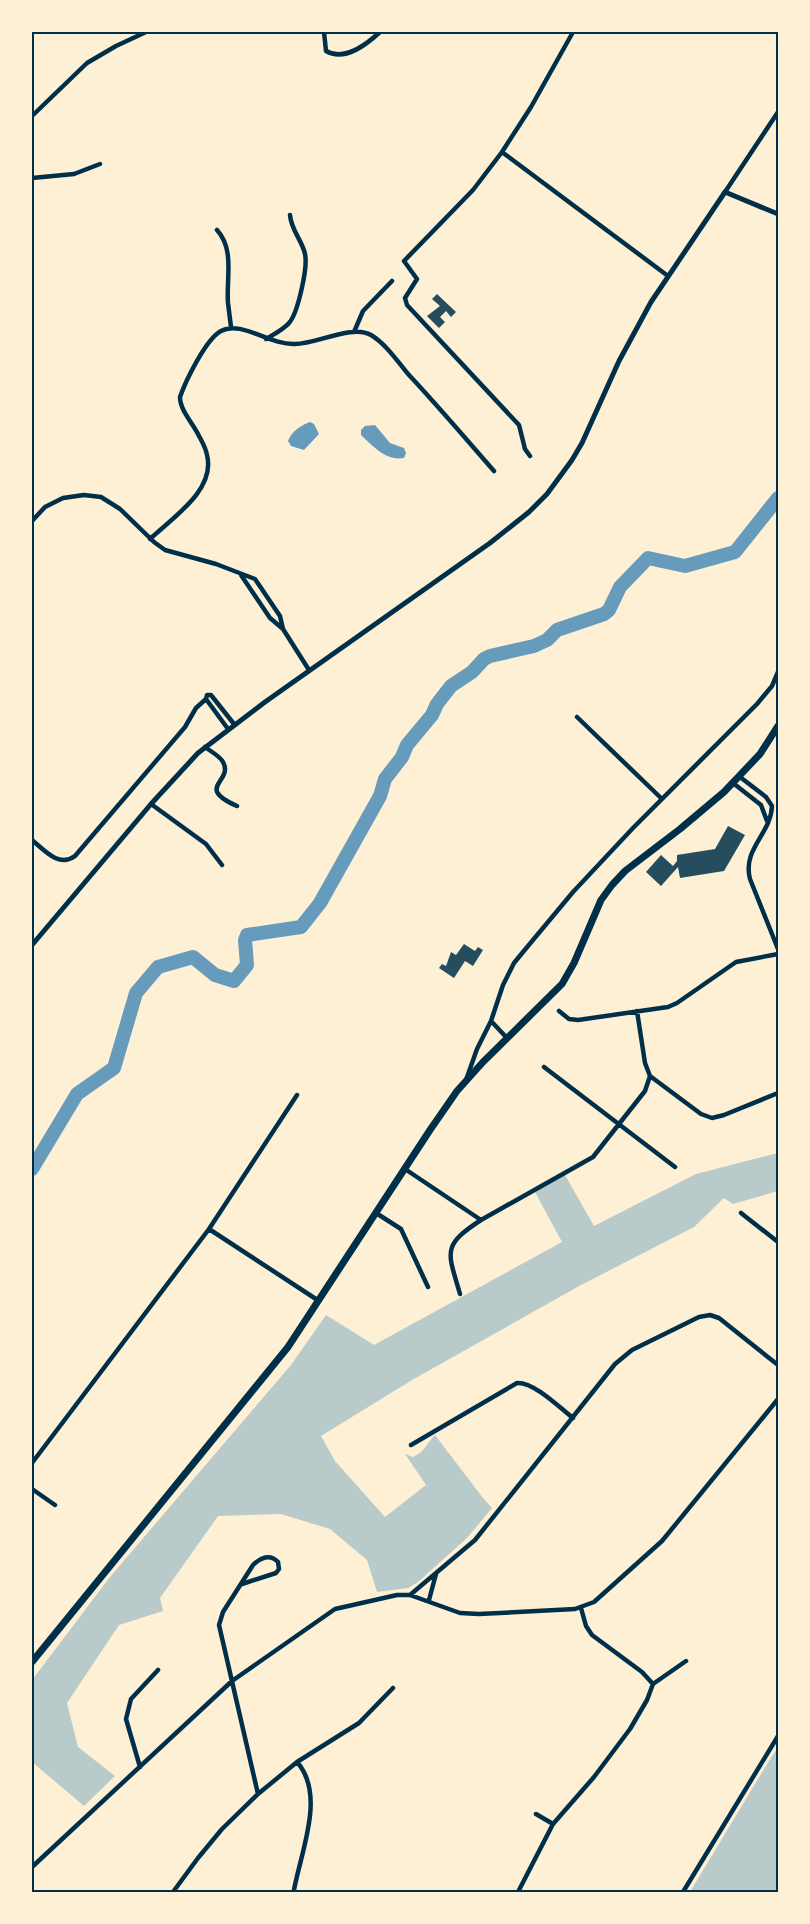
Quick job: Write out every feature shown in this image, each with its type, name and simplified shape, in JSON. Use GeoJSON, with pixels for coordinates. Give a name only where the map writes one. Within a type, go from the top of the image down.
{"type":"FeatureCollection","features":[{"type":"Feature","properties":{"kind":"main road"},"geometry":{"type":"LineString","coordinates":[[32,1662],[277,1363],[447,1105],[466,1081],[562,984],[574,963],[601,900],[615,881],[734,783],[760,754],[778,726]]}},
{"type":"Feature","properties":{"kind":"street"},"geometry":{"type":"LineString","coordinates":[[32,117],[87,63],[146,32]]}},
{"type":"Feature","properties":{"kind":"street"},"geometry":{"type":"LineString","coordinates":[[324,32],[326,51],[336,54],[352,52],[380,32]]}},
{"type":"Feature","properties":{"kind":"street"},"geometry":{"type":"LineString","coordinates":[[530,456],[525,449],[519,425],[407,305],[406,296],[417,280],[405,264],[405,259],[473,189],[502,152],[531,108],[573,32]]}},
{"type":"Feature","properties":{"kind":"street"},"geometry":{"type":"LineString","coordinates":[[32,945],[184,766],[205,747],[309,670],[490,543],[529,512],[547,494],[582,443],[632,334],[778,112]]}},
{"type":"Feature","properties":{"kind":"street"},"geometry":{"type":"LineString","coordinates":[[502,152],[668,276]]}},
{"type":"Feature","properties":{"kind":"street"},"geometry":{"type":"LineString","coordinates":[[32,178],[74,174],[100,164]]}},
{"type":"Feature","properties":{"kind":"street"},"geometry":{"type":"LineString","coordinates":[[725,192],[778,214]]}},
{"type":"Feature","properties":{"kind":"street"},"geometry":{"type":"LineString","coordinates":[[266,339],[288,324],[294,316],[305,272],[305,254],[291,224],[290,215]]}},
{"type":"Feature","properties":{"kind":"street"},"geometry":{"type":"LineString","coordinates":[[217,230],[223,240],[229,263],[228,302],[231,327]]}},
{"type":"Feature","properties":{"kind":"street"},"geometry":{"type":"LineString","coordinates":[[354,332],[363,311],[392,281]]}},
{"type":"Feature","properties":{"kind":"street"},"geometry":{"type":"LineString","coordinates":[[150,539],[195,496],[205,482],[209,462],[207,452],[183,408],[180,397],[211,339],[222,330],[231,327],[284,344],[366,332],[376,339],[494,471]]}},
{"type":"Feature","properties":{"kind":"street"},"geometry":{"type":"LineString","coordinates":[[32,521],[45,507],[70,496],[91,495],[115,504],[150,539],[165,550],[250,576],[260,584],[280,616],[284,631]]}},
{"type":"Feature","properties":{"kind":"street"},"geometry":{"type":"LineString","coordinates":[[241,574],[270,618],[284,631],[309,670]]}},
{"type":"Feature","properties":{"kind":"street"},"geometry":{"type":"LineString","coordinates":[[466,1081],[503,985],[518,958],[573,892],[757,704],[772,686],[778,672]]}},
{"type":"Feature","properties":{"kind":"street"},"geometry":{"type":"LineString","coordinates":[[32,840],[60,861],[70,859],[180,734],[198,704],[206,699],[207,695],[211,695],[234,724]]}},
{"type":"Feature","properties":{"kind":"street"},"geometry":{"type":"LineString","coordinates":[[206,699],[228,729]]}},
{"type":"Feature","properties":{"kind":"street"},"geometry":{"type":"LineString","coordinates":[[577,717],[662,799]]}},
{"type":"Feature","properties":{"kind":"street"},"geometry":{"type":"LineString","coordinates":[[205,747],[224,764],[224,771],[217,789],[218,795],[226,802],[237,806]]}},
{"type":"Feature","properties":{"kind":"street"},"geometry":{"type":"LineString","coordinates":[[559,1011],[569,1019],[578,1020],[673,1005],[736,962],[778,952],[750,879],[748,868],[749,858],[768,824],[772,809],[771,803],[740,777]]}},
{"type":"Feature","properties":{"kind":"street"},"geometry":{"type":"LineString","coordinates":[[734,783],[761,805],[768,824]]}},
{"type":"Feature","properties":{"kind":"street"},"geometry":{"type":"LineString","coordinates":[[151,804],[206,844],[222,865]]}},
{"type":"Feature","properties":{"kind":"street"},"geometry":{"type":"LineString","coordinates":[[637,1011],[645,1063],[650,1076],[701,1114],[712,1118],[724,1115],[778,1094]]}},
{"type":"Feature","properties":{"kind":"street"},"geometry":{"type":"LineString","coordinates":[[491,1021],[507,1038]]}},
{"type":"Feature","properties":{"kind":"street"},"geometry":{"type":"LineString","coordinates":[[544,1067],[675,1167]]}},
{"type":"Feature","properties":{"kind":"street"},"geometry":{"type":"LineString","coordinates":[[460,1294],[450,1260],[450,1250],[460,1235],[481,1220],[593,1157],[645,1091],[650,1076]]}},
{"type":"Feature","properties":{"kind":"street"},"geometry":{"type":"LineString","coordinates":[[32,1463],[209,1228],[297,1095]]}},
{"type":"Feature","properties":{"kind":"street"},"geometry":{"type":"LineString","coordinates":[[405,1169],[481,1220]]}},
{"type":"Feature","properties":{"kind":"street"},"geometry":{"type":"LineString","coordinates":[[376,1213],[401,1229],[428,1287]]}},
{"type":"Feature","properties":{"kind":"street"},"geometry":{"type":"LineString","coordinates":[[741,1213],[778,1242]]}},
{"type":"Feature","properties":{"kind":"street"},"geometry":{"type":"LineString","coordinates":[[209,1228],[319,1301]]}},
{"type":"Feature","properties":{"kind":"street"},"geometry":{"type":"LineString","coordinates":[[410,1595],[482,1531],[624,1355],[699,1317],[710,1316],[719,1318],[778,1365]]}},
{"type":"Feature","properties":{"kind":"street"},"geometry":{"type":"LineString","coordinates":[[411,1445],[517,1383],[533,1387],[573,1418]]}},
{"type":"Feature","properties":{"kind":"street"},"geometry":{"type":"LineString","coordinates":[[32,1868],[232,1682],[335,1609],[397,1595],[410,1595],[429,1600],[460,1613],[479,1614],[581,1608],[589,1605],[601,1597],[662,1541],[778,1399]]}},
{"type":"Feature","properties":{"kind":"street"},"geometry":{"type":"LineString","coordinates":[[32,1489],[54,1505]]}},
{"type":"Feature","properties":{"kind":"street"},"geometry":{"type":"LineString","coordinates":[[242,1584],[276,1573],[279,1569],[278,1562],[271,1557],[258,1560],[222,1612],[219,1622],[258,1794]]}},
{"type":"Feature","properties":{"kind":"street"},"geometry":{"type":"LineString","coordinates":[[429,1600],[436,1574]]}},
{"type":"Feature","properties":{"kind":"street"},"geometry":{"type":"LineString","coordinates":[[581,1608],[586,1626],[592,1635],[642,1672],[652,1684]]}},
{"type":"Feature","properties":{"kind":"street"},"geometry":{"type":"LineString","coordinates":[[518,1893],[553,1824],[589,1783],[630,1729],[647,1700],[652,1684],[686,1661]]}},
{"type":"Feature","properties":{"kind":"street"},"geometry":{"type":"LineString","coordinates":[[140,1767],[126,1719],[131,1699],[158,1670]]}},
{"type":"Feature","properties":{"kind":"street"},"geometry":{"type":"LineString","coordinates":[[173,1893],[210,1843],[258,1794],[297,1762],[359,1723],[393,1688]]}},
{"type":"Feature","properties":{"kind":"street"},"geometry":{"type":"LineString","coordinates":[[683,1893],[778,1736]]}},
{"type":"Feature","properties":{"kind":"street"},"geometry":{"type":"LineString","coordinates":[[294,1890],[312,1801],[307,1777],[297,1762]]}},
{"type":"Feature","properties":{"kind":"street"},"geometry":{"type":"LineString","coordinates":[[536,1815],[553,1824]]}},
{"type":"Feature","properties":{"kind":"shaded area"},"geometry":{"type":"Polygon","coordinates":[[[778,1153],[778,1191],[733,1204],[724,1198],[694,1227],[581,1285],[412,1380],[321,1436],[335,1461],[385,1517],[426,1485],[405,1454],[413,1457],[418,1454],[435,1435],[492,1508],[467,1538],[418,1582],[408,1588],[377,1592],[367,1560],[330,1529],[281,1514],[218,1516],[160,1598],[163,1611],[119,1625],[67,1703],[78,1747],[115,1776],[84,1806],[32,1762],[32,1680],[110,1577],[291,1365],[326,1315],[374,1345],[562,1242],[535,1192],[565,1175],[594,1226],[696,1174],[778,1153]]]}},
{"type":"Feature","properties":{"kind":"shaded area"},"geometry":{"type":"Polygon","coordinates":[[[778,1747],[778,1892],[690,1892],[767,1764],[778,1747]]]}},
{"type":"Feature","properties":{"kind":"water"},"geometry":{"type":"Polygon","coordinates":[[[310,422],[314,424],[319,434],[304,450],[291,446],[288,441],[291,435],[310,422]]]}},
{"type":"Feature","properties":{"kind":"water"},"geometry":{"type":"Polygon","coordinates":[[[375,425],[390,443],[404,448],[406,453],[404,458],[386,455],[361,435],[361,430],[365,426],[375,425]]]}},
{"type":"Feature","properties":{"kind":"building"},"geometry":{"type":"Polygon","coordinates":[[[437,294],[456,312],[451,317],[446,311],[440,317],[445,322],[439,328],[427,316],[440,306],[432,299],[437,294]]]}},
{"type":"Feature","properties":{"kind":"building"},"geometry":{"type":"Polygon","coordinates":[[[728,826],[745,835],[724,871],[680,878],[678,867],[661,886],[646,872],[661,855],[673,866],[677,861],[677,855],[715,849],[728,826]]]}},
{"type":"Feature","properties":{"kind":"building"},"geometry":{"type":"Polygon","coordinates":[[[464,944],[475,951],[478,947],[483,950],[473,966],[465,961],[454,978],[439,968],[442,964],[446,966],[451,952],[456,955],[464,944]]]}},
{"type":"Feature","properties":{"kind":"waterway"},"geometry":{"type":"LineString","coordinates":[[32,1169],[77,1094],[114,1068],[136,993],[158,967],[193,957],[215,975],[234,981],[247,965],[245,940],[247,935],[301,927],[320,903],[380,796],[385,779],[451,686],[490,656],[534,646],[547,640],[557,630],[604,614],[609,610],[620,587],[648,558],[685,566],[735,552],[778,498]]}}]}
